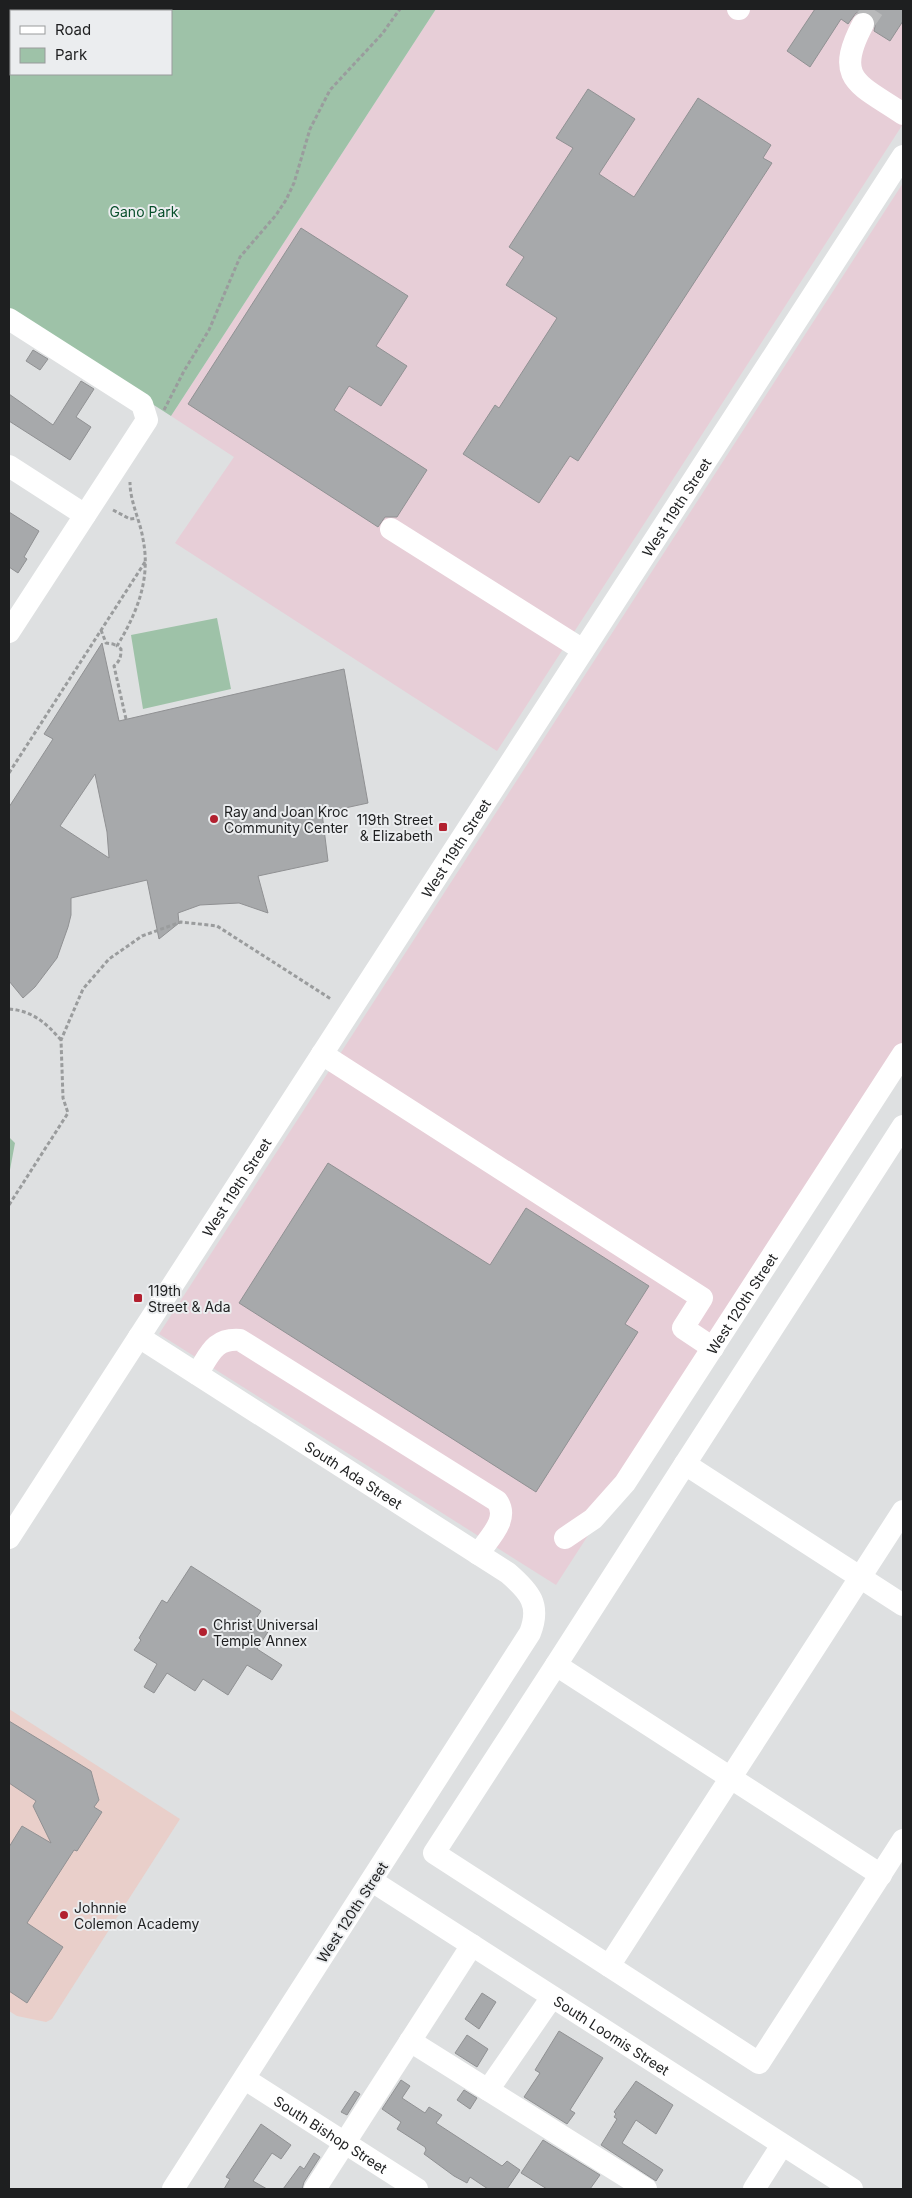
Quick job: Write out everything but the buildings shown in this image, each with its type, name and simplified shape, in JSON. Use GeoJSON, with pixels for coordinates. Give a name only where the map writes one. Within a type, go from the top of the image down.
{"type":"FeatureCollection","features":[{"type":"Feature","properties":{"kind":"street"},"geometry":{"type":"LineString","coordinates":[[863,24],[852,44],[849,63],[856,81],[903,114]]}},
{"type":"Feature","properties":{"kind":"street","name":"West 119th Street"},"geometry":{"type":"LineString","coordinates":[[9,1538],[903,156]]}},
{"type":"Feature","properties":{"kind":"street"},"geometry":{"type":"LineString","coordinates":[[9,319],[142,404],[147,420],[9,632]]}},
{"type":"Feature","properties":{"kind":"street"},"geometry":{"type":"LineString","coordinates":[[9,466],[85,515]]}},
{"type":"Feature","properties":{"kind":"street"},"geometry":{"type":"LineString","coordinates":[[391,529],[583,650]]}},
{"type":"Feature","properties":{"kind":"street"},"geometry":{"type":"LineString","coordinates":[[322,1054],[702,1298],[683,1328],[712,1348]]}},
{"type":"Feature","properties":{"kind":"street","name":"West 120th Street"},"geometry":{"type":"LineString","coordinates":[[565,1538],[593,1519],[625,1483],[903,1054]]}},
{"type":"Feature","properties":{"kind":"street"},"geometry":{"type":"LineString","coordinates":[[903,1126],[434,1854],[759,2063],[903,1840]]}},
{"type":"Feature","properties":{"kind":"street","name":"South Ada Street"},"geometry":{"type":"LineString","coordinates":[[139,1337],[508,1573],[530,1596],[535,1608],[536,1619],[530,1633]]}},
{"type":"Feature","properties":{"kind":"street"},"geometry":{"type":"LineString","coordinates":[[197,1374],[215,1345],[223,1340],[240,1340],[497,1501],[502,1509],[502,1518],[478,1554]]}},
{"type":"Feature","properties":{"kind":"street"},"geometry":{"type":"LineString","coordinates":[[685,1464],[903,1605]]}},
{"type":"Feature","properties":{"kind":"street"},"geometry":{"type":"LineString","coordinates":[[609,1966],[903,1511]]}},
{"type":"Feature","properties":{"kind":"street","name":"West 120th Street"},"geometry":{"type":"LineString","coordinates":[[173,2189],[530,1633]]}},
{"type":"Feature","properties":{"kind":"street"},"geometry":{"type":"LineString","coordinates":[[556,1665],[881,1874]]}},
{"type":"Feature","properties":{"kind":"street","name":"South Loomis Street"},"geometry":{"type":"LineString","coordinates":[[372,1881],[852,2189]]}},
{"type":"Feature","properties":{"kind":"street"},"geometry":{"type":"LineString","coordinates":[[314,2189],[472,1945]]}},
{"type":"Feature","properties":{"kind":"street"},"geometry":{"type":"LineString","coordinates":[[488,2090],[552,1997]]}},
{"type":"Feature","properties":{"kind":"street"},"geometry":{"type":"LineString","coordinates":[[410,2041],[646,2189]]}},
{"type":"Feature","properties":{"kind":"street","name":"South Bishop Street"},"geometry":{"type":"LineString","coordinates":[[245,2079],[417,2189]]}},
{"type":"Feature","properties":{"kind":"street"},"geometry":{"type":"LineString","coordinates":[[754,2189],[782,2145]]}},
{"type":"Feature","properties":{"kind":"path"},"geometry":{"type":"LineString","coordinates":[[162,414],[184,371],[209,330],[240,257],[276,216],[286,200],[294,183],[310,129],[330,90],[382,34],[400,9]]}},
{"type":"Feature","properties":{"kind":"path"},"geometry":{"type":"LineString","coordinates":[[117,646],[138,608],[143,589],[145,562],[143,539],[132,499],[130,477]]}},
{"type":"Feature","properties":{"kind":"path"},"geometry":{"type":"LineString","coordinates":[[113,510],[130,519],[137,518]]}},
{"type":"Feature","properties":{"kind":"path"},"geometry":{"type":"LineString","coordinates":[[9,773],[145,562]]}},
{"type":"Feature","properties":{"kind":"path"},"geometry":{"type":"LineString","coordinates":[[101,630],[106,644],[113,644],[121,649],[119,661],[114,666],[126,719]]}},
{"type":"Feature","properties":{"kind":"path"},"geometry":{"type":"LineString","coordinates":[[9,1205],[68,1113],[63,1098],[61,1040],[82,989],[109,960],[142,936],[181,922],[217,926],[330,999]]}},
{"type":"Feature","properties":{"kind":"path"},"geometry":{"type":"LineString","coordinates":[[9,1009],[33,1015],[46,1023],[61,1040]]}},
{"type":"Feature","properties":{"kind":"shaded area"},"geometry":{"type":"Polygon","coordinates":[[[436,9],[903,9],[903,124],[497,751],[175,543],[234,457],[171,416],[436,9]]]}},
{"type":"Feature","properties":{"kind":"shaded area"},"geometry":{"type":"Polygon","coordinates":[[[903,183],[903,1048],[556,1585],[159,1334],[903,183]]]}},
{"type":"Feature","properties":{"kind":"shaded area","name":"Johnnie Colemon Academy"},"geometry":{"type":"Polygon","coordinates":[[[9,1709],[180,1819],[52,2019],[46,2022],[17,2016],[9,2011],[9,1709]]]}},
{"type":"Feature","properties":{"kind":"green space","name":"Gano Park"},"geometry":{"type":"Polygon","coordinates":[[[9,9],[436,9],[171,416],[9,312],[9,9]]]}},
{"type":"Feature","properties":{"kind":"green space"},"geometry":{"type":"Polygon","coordinates":[[[217,618],[231,689],[143,709],[131,635],[217,618]]]}},
{"type":"Feature","properties":{"kind":"green space"},"geometry":{"type":"Polygon","coordinates":[[[9,1137],[15,1143],[9,1175],[9,1137]]]}},
{"type":"Feature","properties":{"kind":"tunnel"},"geometry":{"type":"LineString","coordinates":[[863,24],[873,9]]}},
{"type":"Feature","properties":{"kind":"place","name":"Ray and Joan Kroc Community Center"},"geometry":{"type":"Point","coordinates":[214,819]}},
{"type":"Feature","properties":{"kind":"place","name":"119th Street & Elizabeth"},"geometry":{"type":"Point","coordinates":[443,827]}},
{"type":"Feature","properties":{"kind":"place","name":"119th Street & Ada"},"geometry":{"type":"Point","coordinates":[138,1298]}},
{"type":"Feature","properties":{"kind":"place","name":"Christ Universal Temple Annex"},"geometry":{"type":"Point","coordinates":[203,1632]}},
{"type":"Feature","properties":{"kind":"place","name":"Johnnie Colemon Academy"},"geometry":{"type":"Point","coordinates":[64,1915]}}]}
